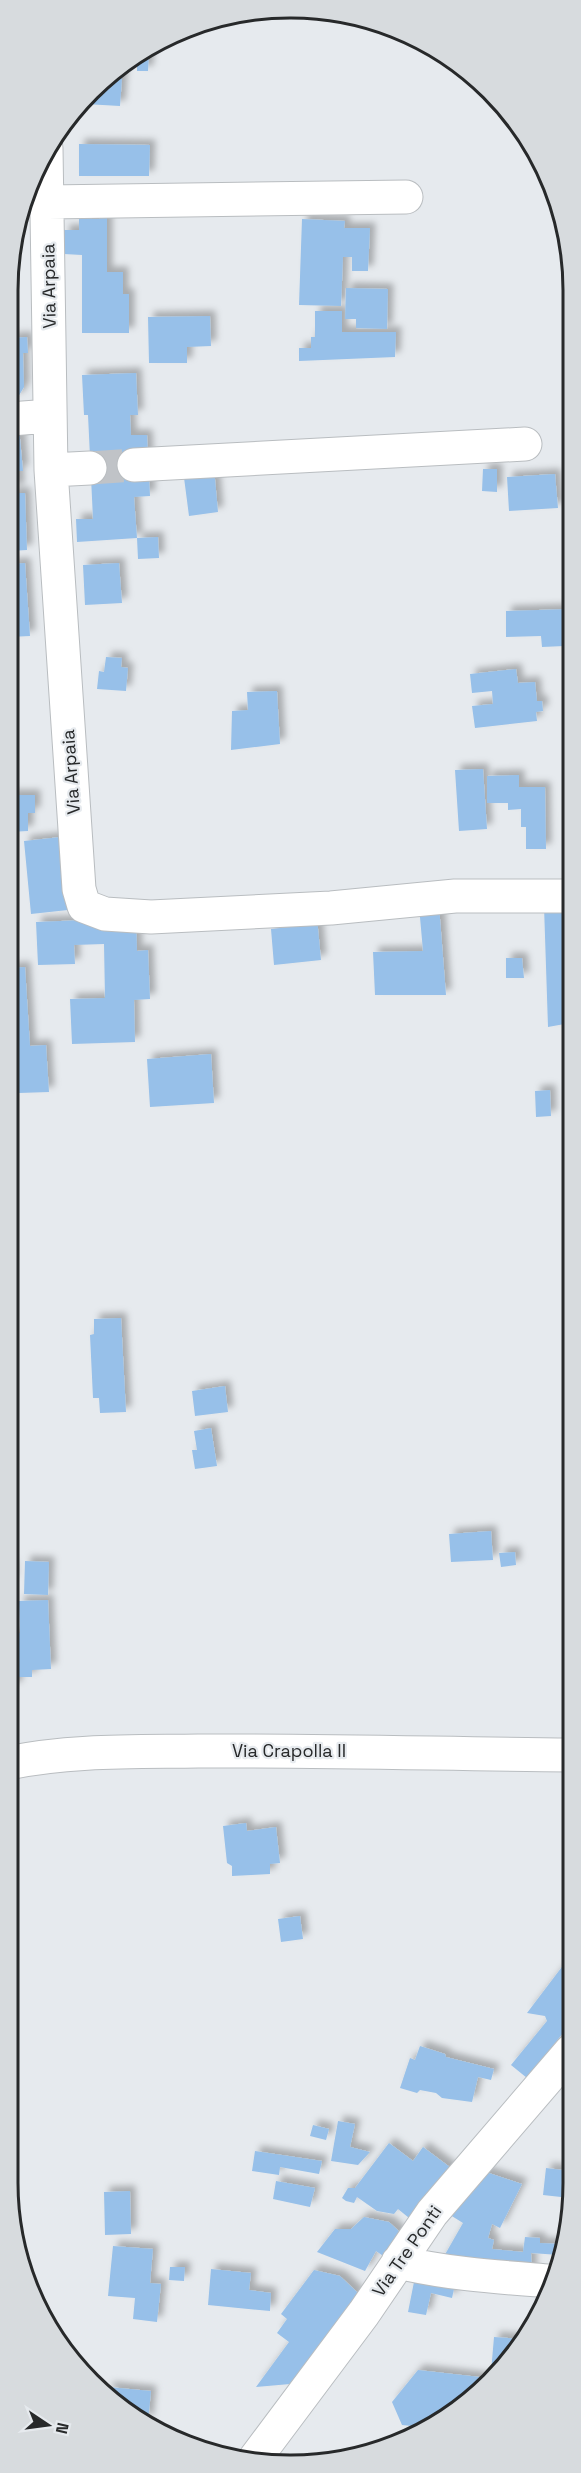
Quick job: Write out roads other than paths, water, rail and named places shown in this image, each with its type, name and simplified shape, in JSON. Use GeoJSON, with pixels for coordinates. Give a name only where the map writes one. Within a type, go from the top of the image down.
{"type":"FeatureCollection","features":[{"type":"Feature","properties":{"kind":"street","name":"Via Arpaia"},"geometry":{"type":"LineString","coordinates":[[47,169],[51,470],[79,890],[84,906],[105,914],[151,916],[331,908],[455,896],[563,896]]}},
{"type":"Feature","properties":{"kind":"street"},"geometry":{"type":"LineString","coordinates":[[48,202],[406,197]]}},
{"type":"Feature","properties":{"kind":"street"},"geometry":{"type":"LineString","coordinates":[[18,418],[50,416]]}},
{"type":"Feature","properties":{"kind":"street"},"geometry":{"type":"LineString","coordinates":[[134,465],[525,444]]}},
{"type":"Feature","properties":{"kind":"street"},"geometry":{"type":"LineString","coordinates":[[51,470],[90,468]]}},
{"type":"Feature","properties":{"kind":"street","name":"Via Crapolla II"},"geometry":{"type":"LineString","coordinates":[[18,1760],[43,1756],[93,1753],[308,1750],[563,1755]]}},
{"type":"Feature","properties":{"kind":"street","name":"Via Tre Ponti"},"geometry":{"type":"LineString","coordinates":[[259,2453],[364,2313],[432,2213],[563,2060]]}},
{"type":"Feature","properties":{"kind":"street"},"geometry":{"type":"LineString","coordinates":[[398,2262],[479,2276],[545,2281]]}},
{"type":"Feature","properties":{"kind":"tunnel"},"geometry":{"type":"LineString","coordinates":[[90,468],[134,465]]}}]}
